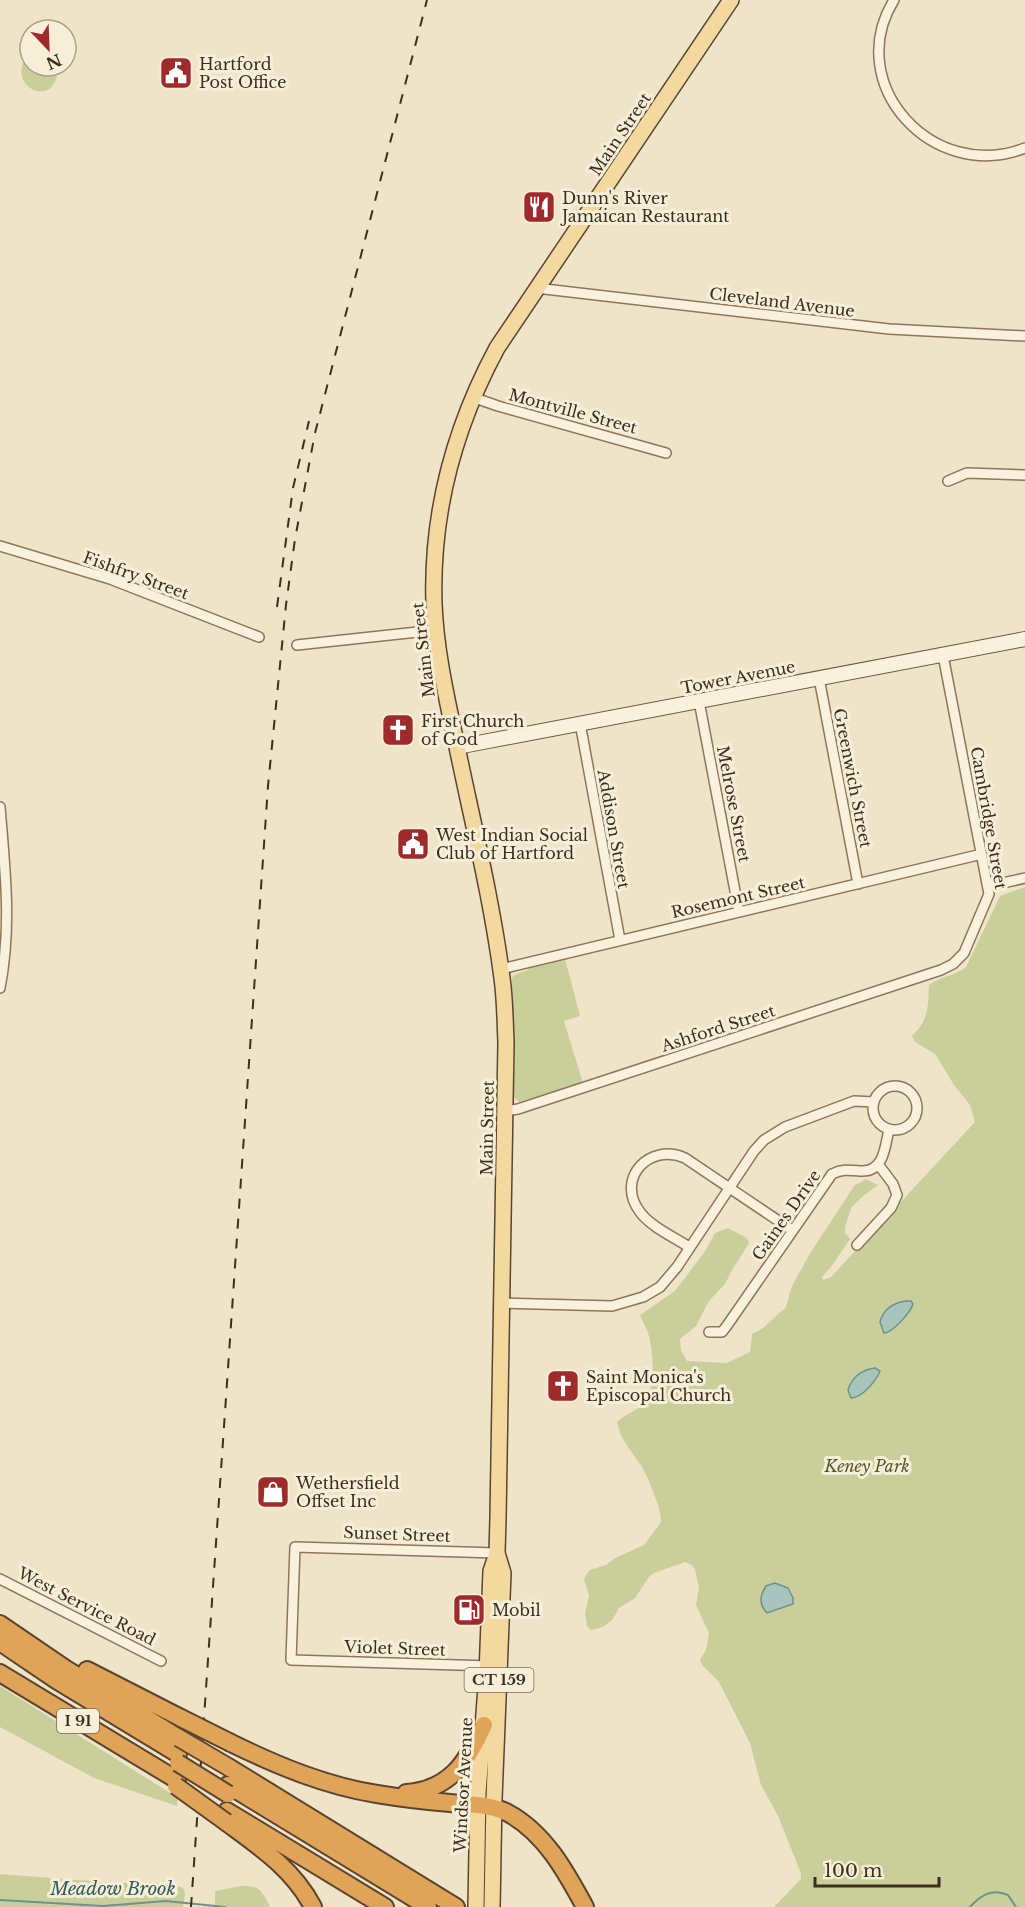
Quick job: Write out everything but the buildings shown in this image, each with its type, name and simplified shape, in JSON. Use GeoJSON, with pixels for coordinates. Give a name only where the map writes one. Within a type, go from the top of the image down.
{"type":"FeatureCollection","features":[{"type":"Feature","properties":{"kind":"highway","name":"I 91"},"geometry":{"type":"LineString","coordinates":[[0,1624],[39,1651],[178,1764],[228,1796],[385,1907]]}},
{"type":"Feature","properties":{"kind":"highway"},"geometry":{"type":"LineString","coordinates":[[0,1642],[178,1764]]}},
{"type":"Feature","properties":{"kind":"highway"},"geometry":{"type":"LineString","coordinates":[[39,1651],[87,1670],[231,1743],[304,1775],[342,1787],[378,1794],[486,1806],[516,1818],[539,1836],[560,1864],[585,1907]]}},
{"type":"Feature","properties":{"kind":"highway"},"geometry":{"type":"LineString","coordinates":[[0,1656],[178,1764]]}},
{"type":"Feature","properties":{"kind":"highway","name":"I 91"},"geometry":{"type":"LineString","coordinates":[[0,1673],[156,1768],[178,1764],[228,1796],[456,1907]]}},
{"type":"Feature","properties":{"kind":"highway"},"geometry":{"type":"LineString","coordinates":[[378,1794],[419,1792],[444,1781],[455,1773],[490,1725]]}},
{"type":"Feature","properties":{"kind":"highway"},"geometry":{"type":"LineString","coordinates":[[228,1796],[298,1883],[314,1907]]}},
{"type":"Feature","properties":{"kind":"highway"},"geometry":{"type":"LineString","coordinates":[[228,1796],[413,1907]]}},
{"type":"Feature","properties":{"kind":"highway"},"geometry":{"type":"LineString","coordinates":[[228,1796],[428,1907]]}},
{"type":"Feature","properties":{"kind":"main road","name":"Main Street"},"geometry":{"type":"LineString","coordinates":[[497,1553],[506,1042],[501,969],[488,890],[443,683],[436,630],[434,583],[440,511],[448,469],[472,397],[497,348],[731,0]]}},
{"type":"Feature","properties":{"kind":"main road","name":"Tower Avenue"},"geometry":{"type":"LineString","coordinates":[[457,747],[1025,639]]}},
{"type":"Feature","properties":{"kind":"main road","name":"Windsor Avenue"},"geometry":{"type":"LineString","coordinates":[[476,1907],[486,1806],[494,1640],[503,1573],[497,1553]]}},
{"type":"Feature","properties":{"kind":"main road","name":"Windsor Avenue"},"geometry":{"type":"LineString","coordinates":[[486,1806],[492,1907]]}},
{"type":"Feature","properties":{"kind":"street"},"geometry":{"type":"LineString","coordinates":[[894,0],[885,17],[880,40],[880,64],[889,93],[906,120],[924,136],[961,154],[993,156],[1025,148]]}},
{"type":"Feature","properties":{"kind":"street","name":"Cleveland Avenue"},"geometry":{"type":"LineString","coordinates":[[536,288],[889,329],[1025,336]]}},
{"type":"Feature","properties":{"kind":"street","name":"Montville Street"},"geometry":{"type":"LineString","coordinates":[[472,397],[666,453]]}},
{"type":"Feature","properties":{"kind":"street"},"geometry":{"type":"LineString","coordinates":[[948,481],[968,473],[1025,475]]}},
{"type":"Feature","properties":{"kind":"street","name":"Fishfry Street"},"geometry":{"type":"LineString","coordinates":[[0,546],[110,579],[259,637]]}},
{"type":"Feature","properties":{"kind":"street"},"geometry":{"type":"LineString","coordinates":[[297,645],[436,630]]}},
{"type":"Feature","properties":{"kind":"street","name":"Cambridge Street"},"geometry":{"type":"LineString","coordinates":[[941,970],[953,964],[963,953],[988,900],[989,886],[943,655]]}},
{"type":"Feature","properties":{"kind":"street","name":"Greenwich Street"},"geometry":{"type":"LineString","coordinates":[[819,678],[858,884]]}},
{"type":"Feature","properties":{"kind":"street","name":"Melrose Street"},"geometry":{"type":"LineString","coordinates":[[699,701],[739,912]]}},
{"type":"Feature","properties":{"kind":"street","name":"Addison Street"},"geometry":{"type":"LineString","coordinates":[[579,723],[620,940]]}},
{"type":"Feature","properties":{"kind":"street"},"geometry":{"type":"LineString","coordinates":[[0,807],[8,918],[6,956],[0,988]]}},
{"type":"Feature","properties":{"kind":"street","name":"Rosemont Street"},"geometry":{"type":"LineString","coordinates":[[501,969],[982,854]]}},
{"type":"Feature","properties":{"kind":"street"},"geometry":{"type":"LineString","coordinates":[[989,886],[1025,878]]}},
{"type":"Feature","properties":{"kind":"street","name":"Ashford Street"},"geometry":{"type":"LineString","coordinates":[[505,1111],[562,1095],[941,970]]}},
{"type":"Feature","properties":{"kind":"street"},"geometry":{"type":"LineString","coordinates":[[897,1086],[905,1088],[916,1098],[918,1106],[914,1121],[901,1130],[889,1129],[876,1120],[874,1102],[882,1089],[897,1086]]}},
{"type":"Feature","properties":{"kind":"street"},"geometry":{"type":"LineString","coordinates":[[502,1303],[608,1306],[644,1297],[660,1287],[677,1267],[753,1151],[764,1140],[774,1132],[854,1101],[874,1102]]}},
{"type":"Feature","properties":{"kind":"street"},"geometry":{"type":"LineString","coordinates":[[857,1245],[891,1208],[897,1194],[893,1184],[878,1164],[883,1159],[889,1129]]}},
{"type":"Feature","properties":{"kind":"street"},"geometry":{"type":"LineString","coordinates":[[689,1247],[640,1212],[632,1191],[635,1173],[650,1158],[671,1154],[685,1158],[792,1230]]}},
{"type":"Feature","properties":{"kind":"street","name":"Gaines Drive"},"geometry":{"type":"LineString","coordinates":[[709,1332],[722,1332],[726,1327],[832,1174],[839,1170],[866,1171],[878,1164]]}},
{"type":"Feature","properties":{"kind":"street","name":"Sunset Street"},"geometry":{"type":"LineString","coordinates":[[291,1660],[295,1546],[497,1553]]}},
{"type":"Feature","properties":{"kind":"street","name":"West Service Road"},"geometry":{"type":"LineString","coordinates":[[0,1579],[161,1661]]}},
{"type":"Feature","properties":{"kind":"street","name":"Violet Street"},"geometry":{"type":"LineString","coordinates":[[291,1660],[493,1666]]}},
{"type":"Feature","properties":{"kind":"green space"},"geometry":{"type":"Polygon","coordinates":[[[23,78],[56,78],[49,89],[41,91],[26,84],[23,78]]]}},
{"type":"Feature","properties":{"kind":"green space","name":"Keney Park"},"geometry":{"type":"Polygon","coordinates":[[[1025,887],[1025,1907],[774,1907],[801,1879],[801,1873],[778,1816],[761,1785],[750,1743],[719,1682],[700,1660],[706,1650],[709,1633],[696,1605],[699,1587],[692,1565],[685,1562],[654,1573],[635,1598],[619,1608],[613,1619],[603,1627],[591,1630],[587,1626],[585,1614],[589,1596],[584,1580],[586,1575],[590,1570],[606,1565],[615,1558],[644,1545],[661,1522],[650,1484],[623,1438],[617,1422],[644,1403],[651,1389],[653,1369],[651,1349],[648,1333],[640,1315],[675,1291],[706,1250],[715,1233],[728,1228],[747,1238],[749,1243],[725,1284],[709,1301],[696,1326],[680,1339],[681,1350],[687,1361],[727,1363],[750,1352],[752,1334],[763,1328],[786,1307],[792,1286],[809,1255],[854,1186],[866,1179],[878,1185],[851,1208],[845,1227],[845,1233],[850,1239],[822,1277],[823,1280],[831,1277],[975,1122],[970,1105],[954,1085],[935,1054],[915,1042],[912,1036],[925,1018],[929,985],[966,967],[1000,896],[1025,887]]]}},
{"type":"Feature","properties":{"kind":"green space"},"geometry":{"type":"Polygon","coordinates":[[[565,959],[580,1016],[564,1021],[583,1083],[519,1102],[514,1097],[512,978],[528,968],[565,959]]]}},
{"type":"Feature","properties":{"kind":"green space"},"geometry":{"type":"Polygon","coordinates":[[[0,1686],[167,1791],[177,1798],[177,1806],[94,1778],[0,1727],[0,1686]]]}},
{"type":"Feature","properties":{"kind":"green space"},"geometry":{"type":"Polygon","coordinates":[[[0,1874],[116,1883],[152,1882],[178,1886],[183,1888],[185,1893],[183,1907],[0,1907],[0,1874]]]}},
{"type":"Feature","properties":{"kind":"green space"},"geometry":{"type":"Polygon","coordinates":[[[241,1886],[260,1890],[270,1907],[215,1907],[215,1891],[241,1886]]]}},
{"type":"Feature","properties":{"kind":"water"},"geometry":{"type":"Polygon","coordinates":[[[911,1301],[913,1304],[909,1312],[901,1322],[884,1333],[880,1322],[886,1311],[897,1303],[911,1301]]]}},
{"type":"Feature","properties":{"kind":"water"},"geometry":{"type":"Polygon","coordinates":[[[875,1368],[880,1371],[872,1384],[860,1395],[851,1398],[848,1390],[855,1378],[865,1370],[875,1368]]]}},
{"type":"Feature","properties":{"kind":"water"},"geometry":{"type":"Polygon","coordinates":[[[775,1583],[788,1588],[793,1604],[767,1613],[761,1600],[762,1593],[766,1586],[775,1583]]]}},
{"type":"Feature","properties":{"kind":"waterway","name":"Meadow Brook"},"geometry":{"type":"LineString","coordinates":[[970,1907],[983,1896],[997,1892],[1008,1895],[1016,1907]]}},
{"type":"Feature","properties":{"kind":"waterway","name":"Meadow Brook"},"geometry":{"type":"LineString","coordinates":[[0,1900],[103,1906],[166,1901],[225,1907]]}},
{"type":"Feature","properties":{"kind":"railway"},"geometry":{"type":"LineString","coordinates":[[191,1907],[268,786],[286,605],[295,539],[315,433],[427,0]]}},
{"type":"Feature","properties":{"kind":"railway"},"geometry":{"type":"LineString","coordinates":[[277,607],[293,488],[309,421]]}},
{"type":"Feature","properties":{"kind":"place","name":"Hartford Post Office"},"geometry":{"type":"Point","coordinates":[176,73]}},
{"type":"Feature","properties":{"kind":"place","name":"Dunn's River Jamaican Restaurant"},"geometry":{"type":"Point","coordinates":[539,207]}},
{"type":"Feature","properties":{"kind":"place","name":"First Church of God"},"geometry":{"type":"Point","coordinates":[398,730]}},
{"type":"Feature","properties":{"kind":"place","name":"West Indian Social Club of Hartford"},"geometry":{"type":"Point","coordinates":[413,844]}},
{"type":"Feature","properties":{"kind":"place","name":"Saint Monica's Episcopal Church"},"geometry":{"type":"Point","coordinates":[563,1386]}},
{"type":"Feature","properties":{"kind":"place","name":"Wethersfield Offset Inc"},"geometry":{"type":"Point","coordinates":[273,1492]}},
{"type":"Feature","properties":{"kind":"place","name":"Mobil"},"geometry":{"type":"Point","coordinates":[469,1610]}}]}
